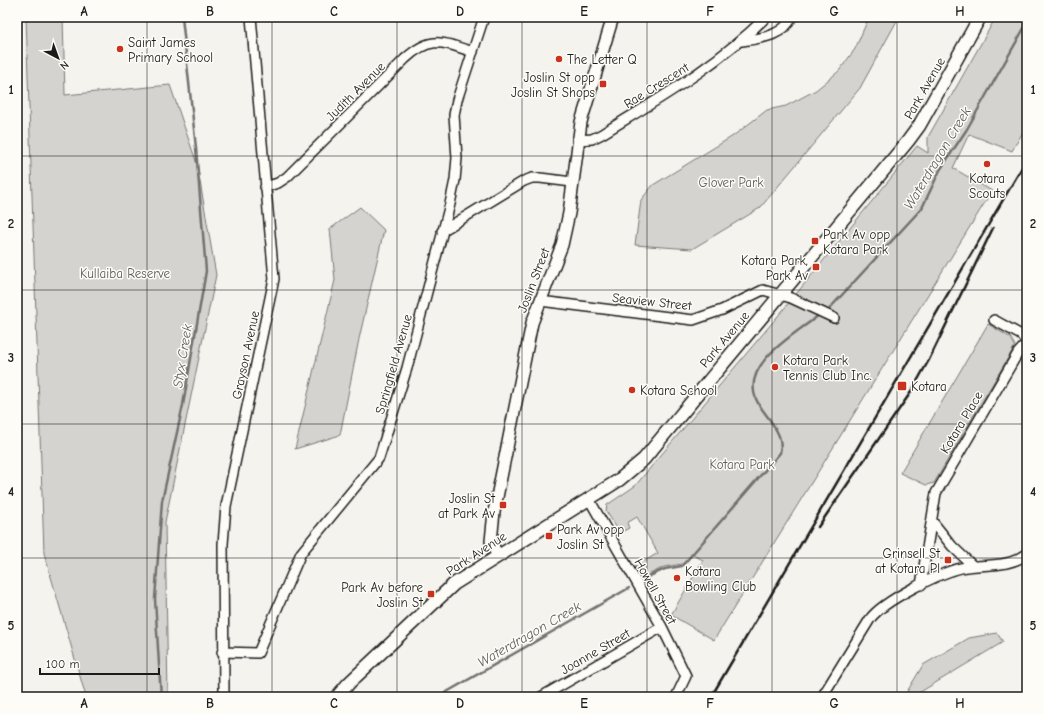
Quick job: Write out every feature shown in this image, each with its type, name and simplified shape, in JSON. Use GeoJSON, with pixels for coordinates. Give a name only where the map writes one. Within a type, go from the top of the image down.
{"type":"FeatureCollection","features":[{"type":"Feature","properties":{"kind":"main road","name":"Park Avenue"},"geometry":{"type":"LineString","coordinates":[[337,697],[349,683],[444,592],[464,576],[619,480],[644,459],[908,141],[919,126],[980,17]]}},
{"type":"Feature","properties":{"kind":"street","name":"Grayson Avenue"},"geometry":{"type":"LineString","coordinates":[[224,697],[222,652],[223,544],[226,506],[274,279],[251,17]]}},
{"type":"Feature","properties":{"kind":"street","name":"Springfield Avenue"},"geometry":{"type":"LineString","coordinates":[[222,652],[258,653],[301,553],[379,458],[407,368],[455,180],[457,158],[454,115],[457,100],[484,17]]}},
{"type":"Feature","properties":{"kind":"street","name":"Joslin Street"},"geometry":{"type":"LineString","coordinates":[[497,555],[491,540],[494,512],[532,322],[562,245],[577,140],[581,122],[613,17]]}},
{"type":"Feature","properties":{"kind":"street","name":"Rae Crescent"},"geometry":{"type":"LineString","coordinates":[[577,140],[592,138],[602,134],[688,81],[743,41],[766,17]]}},
{"type":"Feature","properties":{"kind":"street","name":"Rae Crescent"},"geometry":{"type":"LineString","coordinates":[[743,41],[768,37],[788,25],[792,17]]}},
{"type":"Feature","properties":{"kind":"street","name":"Judith Avenue"},"geometry":{"type":"LineString","coordinates":[[265,187],[278,183],[287,177],[405,59],[422,46],[434,42],[443,42],[473,52]]}},
{"type":"Feature","properties":{"kind":"street"},"geometry":{"type":"LineString","coordinates":[[442,231],[528,179],[540,178],[572,182]]}},
{"type":"Feature","properties":{"kind":"street","name":"Seaview Street"},"geometry":{"type":"LineString","coordinates":[[540,301],[693,320],[722,310],[763,290],[780,294],[822,311],[834,318]]}},
{"type":"Feature","properties":{"kind":"street","name":"Kotara Place"},"geometry":{"type":"LineString","coordinates":[[921,585],[934,500],[941,482],[1018,353],[1027,342],[1021,336],[994,320]]}},
{"type":"Feature","properties":{"kind":"street","name":"Howell Street"},"geometry":{"type":"LineString","coordinates":[[589,499],[662,627],[686,676],[676,697]]}},
{"type":"Feature","properties":{"kind":"street"},"geometry":{"type":"LineString","coordinates":[[932,521],[952,546],[973,566]]}},
{"type":"Feature","properties":{"kind":"street"},"geometry":{"type":"LineString","coordinates":[[822,697],[872,616],[896,599],[948,572],[973,566],[1004,564],[1018,560],[1027,554]]}},
{"type":"Feature","properties":{"kind":"street","name":"Joanne Street"},"geometry":{"type":"LineString","coordinates":[[541,697],[662,627]]}},
{"type":"Feature","properties":{"kind":"green space","name":"Kullaiba Reserve"},"geometry":{"type":"Polygon","coordinates":[[[26,17],[63,17],[65,95],[170,85],[197,164],[216,275],[165,522],[168,697],[86,697],[44,553],[26,17]]]}},
{"type":"Feature","properties":{"kind":"green space","name":"Glover Park"},"geometry":{"type":"Polygon","coordinates":[[[869,17],[899,17],[860,88],[760,208],[692,249],[635,245],[641,200],[653,185],[733,136],[767,110],[786,106],[816,90],[839,71],[855,49],[869,17]]]}},
{"type":"Feature","properties":{"kind":"green space","name":"Kotara Park"},"geometry":{"type":"Polygon","coordinates":[[[996,17],[1027,17],[1027,125],[1012,151],[969,134],[953,168],[992,191],[714,640],[671,615],[703,560],[693,555],[682,564],[664,567],[642,578],[635,567],[658,553],[637,517],[627,523],[629,528],[620,533],[606,511],[607,505],[635,486],[783,310],[917,146],[928,153],[928,137],[996,17]]]}},
{"type":"Feature","properties":{"kind":"green space"},"geometry":{"type":"Polygon","coordinates":[[[360,207],[384,230],[359,339],[340,435],[295,449],[335,280],[330,229],[360,207]]]}},
{"type":"Feature","properties":{"kind":"green space"},"geometry":{"type":"Polygon","coordinates":[[[988,324],[1011,338],[1015,346],[934,483],[926,485],[900,473],[988,324]]]}},
{"type":"Feature","properties":{"kind":"green space"},"geometry":{"type":"Polygon","coordinates":[[[997,633],[1003,642],[912,697],[905,695],[923,665],[969,638],[997,633]]]}},
{"type":"Feature","properties":{"kind":"waterway","name":"Styx Creek"},"geometry":{"type":"LineString","coordinates":[[161,697],[155,599],[162,501],[183,405],[206,271],[196,148],[182,17]]}},
{"type":"Feature","properties":{"kind":"waterway","name":"Waterdragon Creek"},"geometry":{"type":"LineString","coordinates":[[830,308],[922,208],[940,170],[967,129],[1027,23]]}},
{"type":"Feature","properties":{"kind":"waterway","name":"Waterdragon Creek"},"geometry":{"type":"LineString","coordinates":[[645,578],[665,569],[682,566],[780,453],[781,443],[779,435],[756,399],[753,386],[756,373],[773,351],[785,340],[819,315]]}},
{"type":"Feature","properties":{"kind":"waterway","name":"Waterdragon Creek"},"geometry":{"type":"LineString","coordinates":[[438,697],[629,588]]}},
{"type":"Feature","properties":{"kind":"railway"},"geometry":{"type":"LineString","coordinates":[[711,697],[1027,159]]}},
{"type":"Feature","properties":{"kind":"railway"},"geometry":{"type":"LineString","coordinates":[[818,527],[911,392],[929,360],[993,228]]}},
{"type":"Feature","properties":{"kind":"place","name":"Saint James Primary School"},"geometry":{"type":"Point","coordinates":[120,49]}},
{"type":"Feature","properties":{"kind":"place","name":"The Letter Q"},"geometry":{"type":"Point","coordinates":[559,59]}},
{"type":"Feature","properties":{"kind":"place","name":"Joslin St opp Joslin St Shops"},"geometry":{"type":"Point","coordinates":[603,84]}},
{"type":"Feature","properties":{"kind":"place","name":"Kotara Scouts"},"geometry":{"type":"Point","coordinates":[987,164]}},
{"type":"Feature","properties":{"kind":"place","name":"Park Av opp Kotara Park"},"geometry":{"type":"Point","coordinates":[815,241]}},
{"type":"Feature","properties":{"kind":"place","name":"Kotara Park, Park Av"},"geometry":{"type":"Point","coordinates":[816,267]}},
{"type":"Feature","properties":{"kind":"place","name":"Kotara Park Tennis Club Inc."},"geometry":{"type":"Point","coordinates":[775,367]}},
{"type":"Feature","properties":{"kind":"place","name":"Kotara"},"geometry":{"type":"Point","coordinates":[902,386]}},
{"type":"Feature","properties":{"kind":"place","name":"Kotara School"},"geometry":{"type":"Point","coordinates":[632,390]}},
{"type":"Feature","properties":{"kind":"place","name":"Joslin St at Park Av"},"geometry":{"type":"Point","coordinates":[503,505]}},
{"type":"Feature","properties":{"kind":"place","name":"Park Av opp Joslin St"},"geometry":{"type":"Point","coordinates":[549,536]}},
{"type":"Feature","properties":{"kind":"place","name":"Grinsell St at Kotara Pl"},"geometry":{"type":"Point","coordinates":[948,560]}},
{"type":"Feature","properties":{"kind":"place","name":"Kotara Bowling Club"},"geometry":{"type":"Point","coordinates":[677,578]}},
{"type":"Feature","properties":{"kind":"place","name":"Park Av before Joslin St"},"geometry":{"type":"Point","coordinates":[431,594]}}]}
